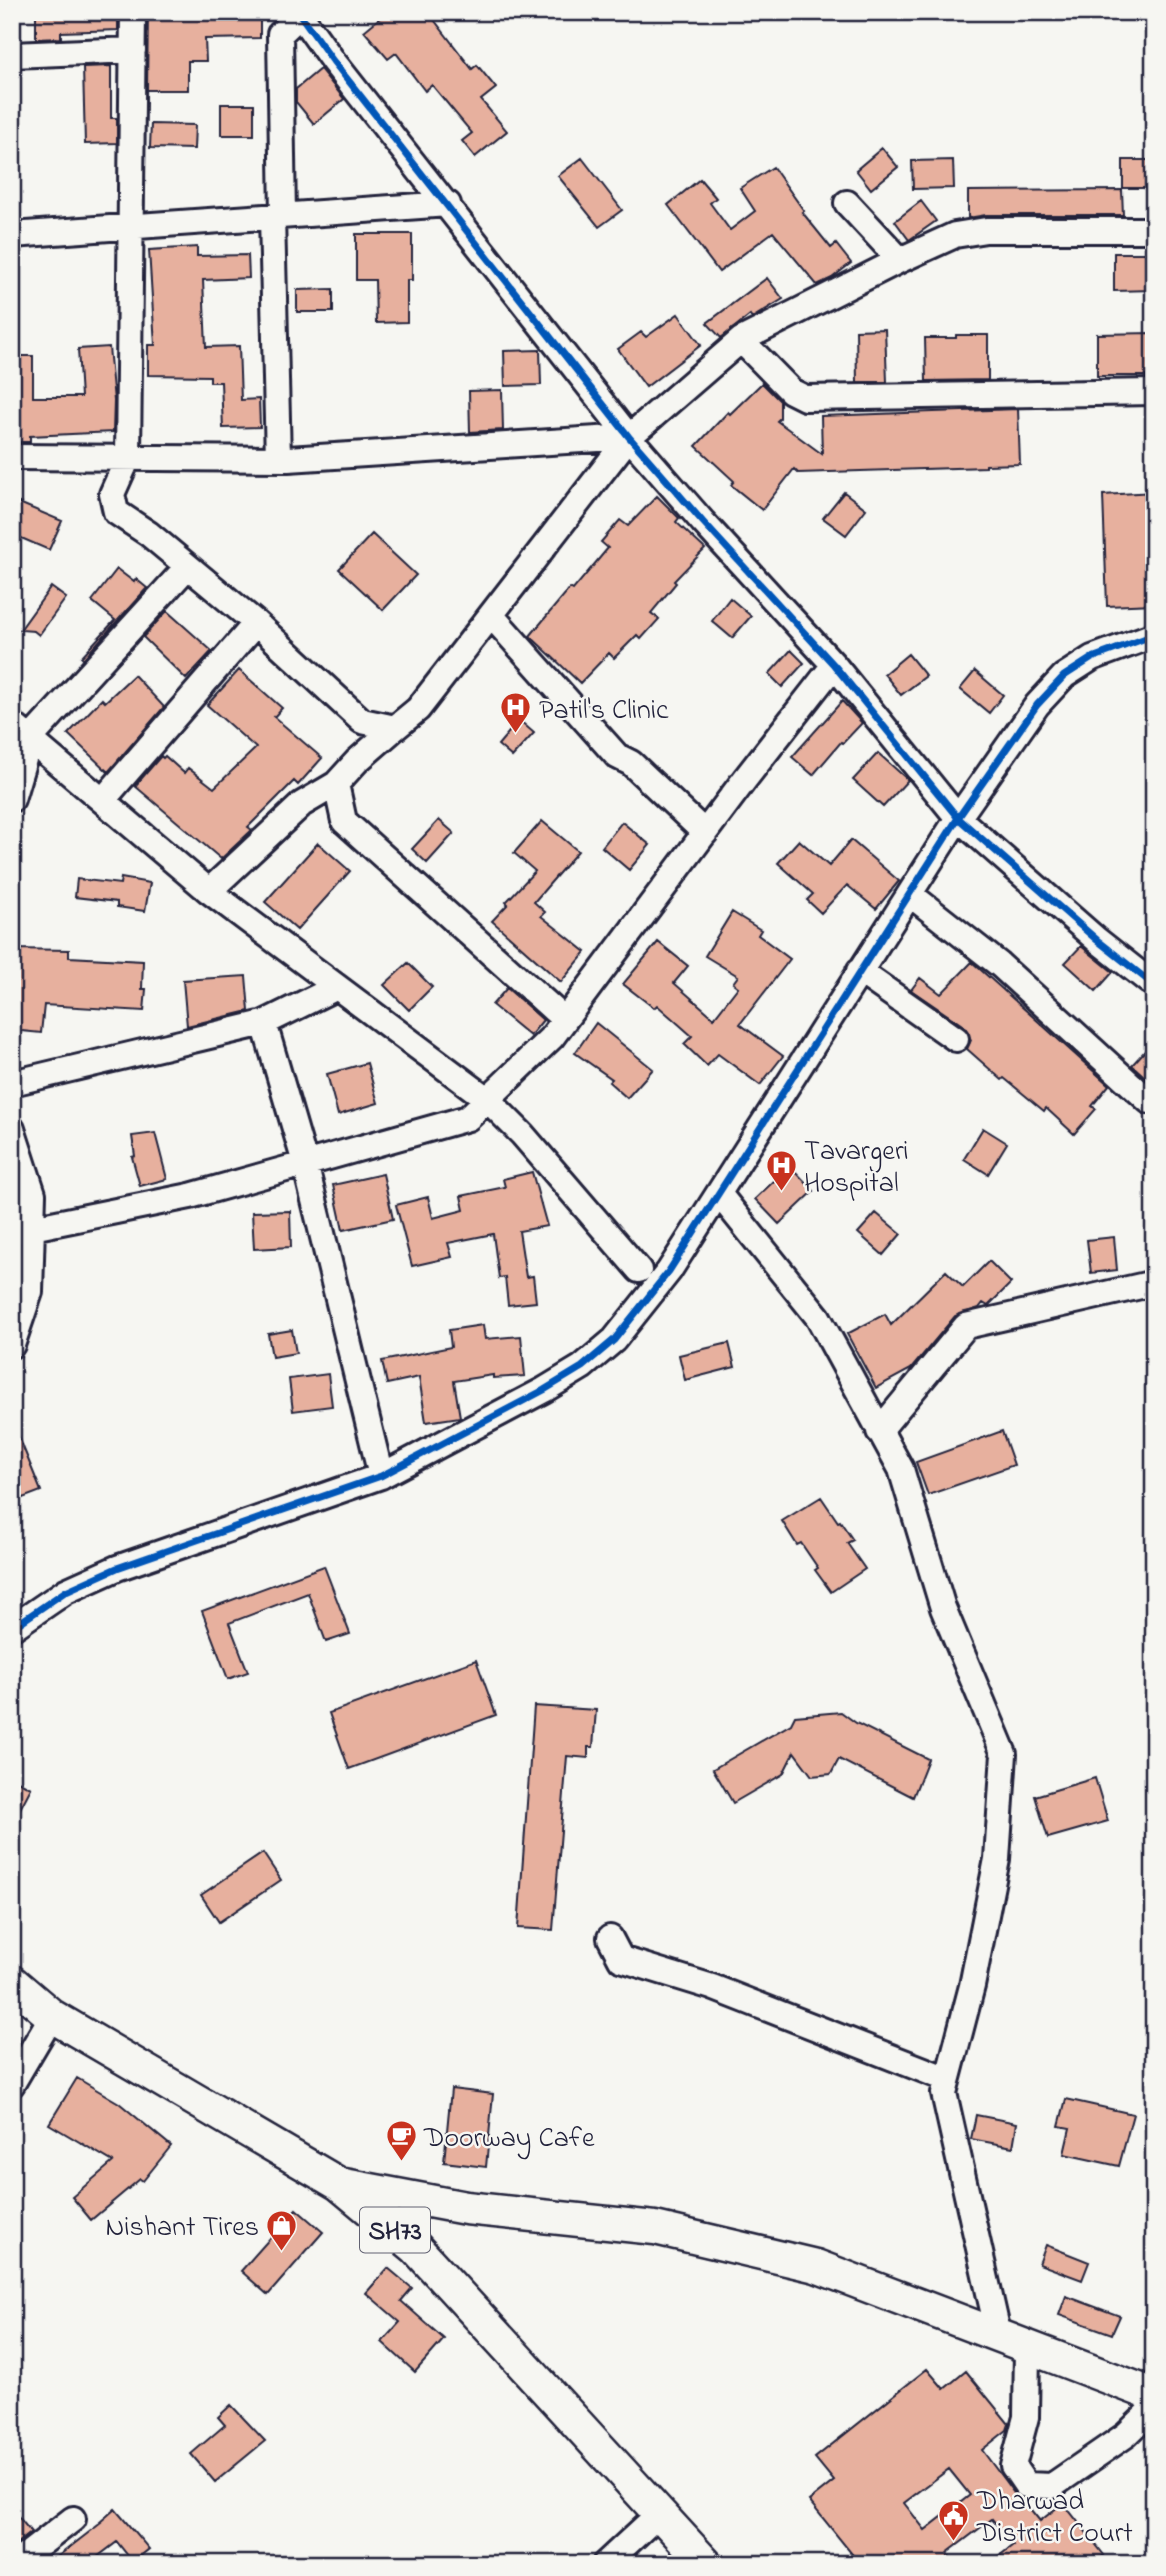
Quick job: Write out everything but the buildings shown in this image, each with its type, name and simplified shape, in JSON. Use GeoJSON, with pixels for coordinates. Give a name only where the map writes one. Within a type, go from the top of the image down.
{"type":"FeatureCollection","features":[{"type":"Feature","properties":{"kind":"main road","name":"SH73"},"geometry":{"type":"LineString","coordinates":[[12,1982],[52,2016],[340,2185],[416,2248],[706,2564]]}},
{"type":"Feature","properties":{"kind":"main road"},"geometry":{"type":"LineString","coordinates":[[340,2185],[466,2208],[655,2228],[816,2266],[1154,2395]]}},
{"type":"Feature","properties":{"kind":"street"},"geometry":{"type":"LineString","coordinates":[[133,12],[128,458],[112,494],[116,512],[149,534],[256,623],[362,721],[396,728]]}},
{"type":"Feature","properties":{"kind":"street"},"geometry":{"type":"LineString","coordinates":[[278,459],[280,34],[299,14],[332,61],[448,204],[629,437],[834,665],[958,818],[1097,940],[1150,982]]}},
{"type":"Feature","properties":{"kind":"street"},"geometry":{"type":"LineString","coordinates":[[12,55],[133,50]]}},
{"type":"Feature","properties":{"kind":"street"},"geometry":{"type":"LineString","coordinates":[[847,203],[900,260]]}},
{"type":"Feature","properties":{"kind":"street"},"geometry":{"type":"LineString","coordinates":[[12,235],[448,204]]}},
{"type":"Feature","properties":{"kind":"street"},"geometry":{"type":"LineString","coordinates":[[209,891],[302,804],[336,784],[357,761],[418,709],[629,437],[741,340],[954,235],[986,230],[1154,230]]}},
{"type":"Feature","properties":{"kind":"street"},"geometry":{"type":"LineString","coordinates":[[741,340],[791,391],[805,398],[1154,392]]}},
{"type":"Feature","properties":{"kind":"street"},"geometry":{"type":"LineString","coordinates":[[12,457],[278,459],[629,437]]}},
{"type":"Feature","properties":{"kind":"street"},"geometry":{"type":"LineString","coordinates":[[12,799],[21,732],[187,567]]}},
{"type":"Feature","properties":{"kind":"street"},"geometry":{"type":"LineString","coordinates":[[491,615],[617,756],[631,763],[705,833]]}},
{"type":"Feature","properties":{"kind":"street"},"geometry":{"type":"LineString","coordinates":[[103,800],[256,623]]}},
{"type":"Feature","properties":{"kind":"street"},"geometry":{"type":"LineString","coordinates":[[12,1628],[66,1591],[117,1569],[381,1476],[582,1367],[614,1340],[669,1271],[958,818],[1037,705],[1064,676],[1093,657],[1154,635]]}},
{"type":"Feature","properties":{"kind":"street"},"geometry":{"type":"LineString","coordinates":[[22,1229],[190,1196],[468,1118],[552,1037],[834,665]]}},
{"type":"Feature","properties":{"kind":"street"},"geometry":{"type":"LineString","coordinates":[[21,732],[209,891],[487,1099],[522,1134],[639,1270]]}},
{"type":"Feature","properties":{"kind":"street"},"geometry":{"type":"LineString","coordinates":[[336,784],[344,821],[565,1020]]}},
{"type":"Feature","properties":{"kind":"street"},"geometry":{"type":"LineString","coordinates":[[911,895],[1000,965],[1149,1101]]}},
{"type":"Feature","properties":{"kind":"street"},"geometry":{"type":"LineString","coordinates":[[859,971],[956,1039]]}},
{"type":"Feature","properties":{"kind":"street"},"geometry":{"type":"LineString","coordinates":[[12,1083],[264,1023],[337,987]]}},
{"type":"Feature","properties":{"kind":"street"},"geometry":{"type":"LineString","coordinates":[[264,1023],[305,1163],[381,1476]]}},
{"type":"Feature","properties":{"kind":"street"},"geometry":{"type":"LineString","coordinates":[[12,1129],[33,1194],[22,1229],[30,1292],[12,1345]]}},
{"type":"Feature","properties":{"kind":"street"},"geometry":{"type":"LineString","coordinates":[[719,1194],[818,1317],[901,1469],[943,1608],[1004,1754],[997,1859],[972,1986],[944,2093],[1013,2342],[1026,2417],[1013,2466],[1026,2485],[1052,2486],[1126,2435],[1154,2408]]}},
{"type":"Feature","properties":{"kind":"street"},"geometry":{"type":"LineString","coordinates":[[880,1431],[966,1326],[1154,1283]]}},
{"type":"Feature","properties":{"kind":"street"},"geometry":{"type":"LineString","coordinates":[[610,1938],[621,1959],[712,1987],[947,2079]]}},
{"type":"Feature","properties":{"kind":"street"},"geometry":{"type":"LineString","coordinates":[[12,2084],[52,2016]]}},
{"type":"Feature","properties":{"kind":"street"},"geometry":{"type":"LineString","coordinates":[[605,2564],[660,2513]]}},
{"type":"Feature","properties":{"kind":"street"},"geometry":{"type":"LineString","coordinates":[[15,2564],[73,2519]]}},
{"type":"Feature","properties":{"kind":"cycle path"},"geometry":{"type":"LineString","coordinates":[[298,12],[333,61],[629,437],[834,665],[958,818],[1097,940],[1150,982]]}},
{"type":"Feature","properties":{"kind":"cycle path"},"geometry":{"type":"LineString","coordinates":[[12,1628],[66,1591],[117,1568],[381,1476],[544,1390],[582,1367],[614,1340],[669,1271],[958,818],[1037,705],[1064,676],[1092,658],[1154,635]]}},
{"type":"Feature","properties":{"kind":"place","name":"Patil's Clinic"},"geometry":{"type":"Point","coordinates":[516,735]}},
{"type":"Feature","properties":{"kind":"place","name":"Tavargeri Hospital"},"geometry":{"type":"Point","coordinates":[781,1192]}},
{"type":"Feature","properties":{"kind":"place","name":"Doorway Cafe"},"geometry":{"type":"Point","coordinates":[401,2163]}},
{"type":"Feature","properties":{"kind":"place","name":"Nishant Tires"},"geometry":{"type":"Point","coordinates":[282,2252]}},
{"type":"Feature","properties":{"kind":"place","name":"Dharwad District Court"},"geometry":{"type":"Point","coordinates":[954,2542]}}]}
